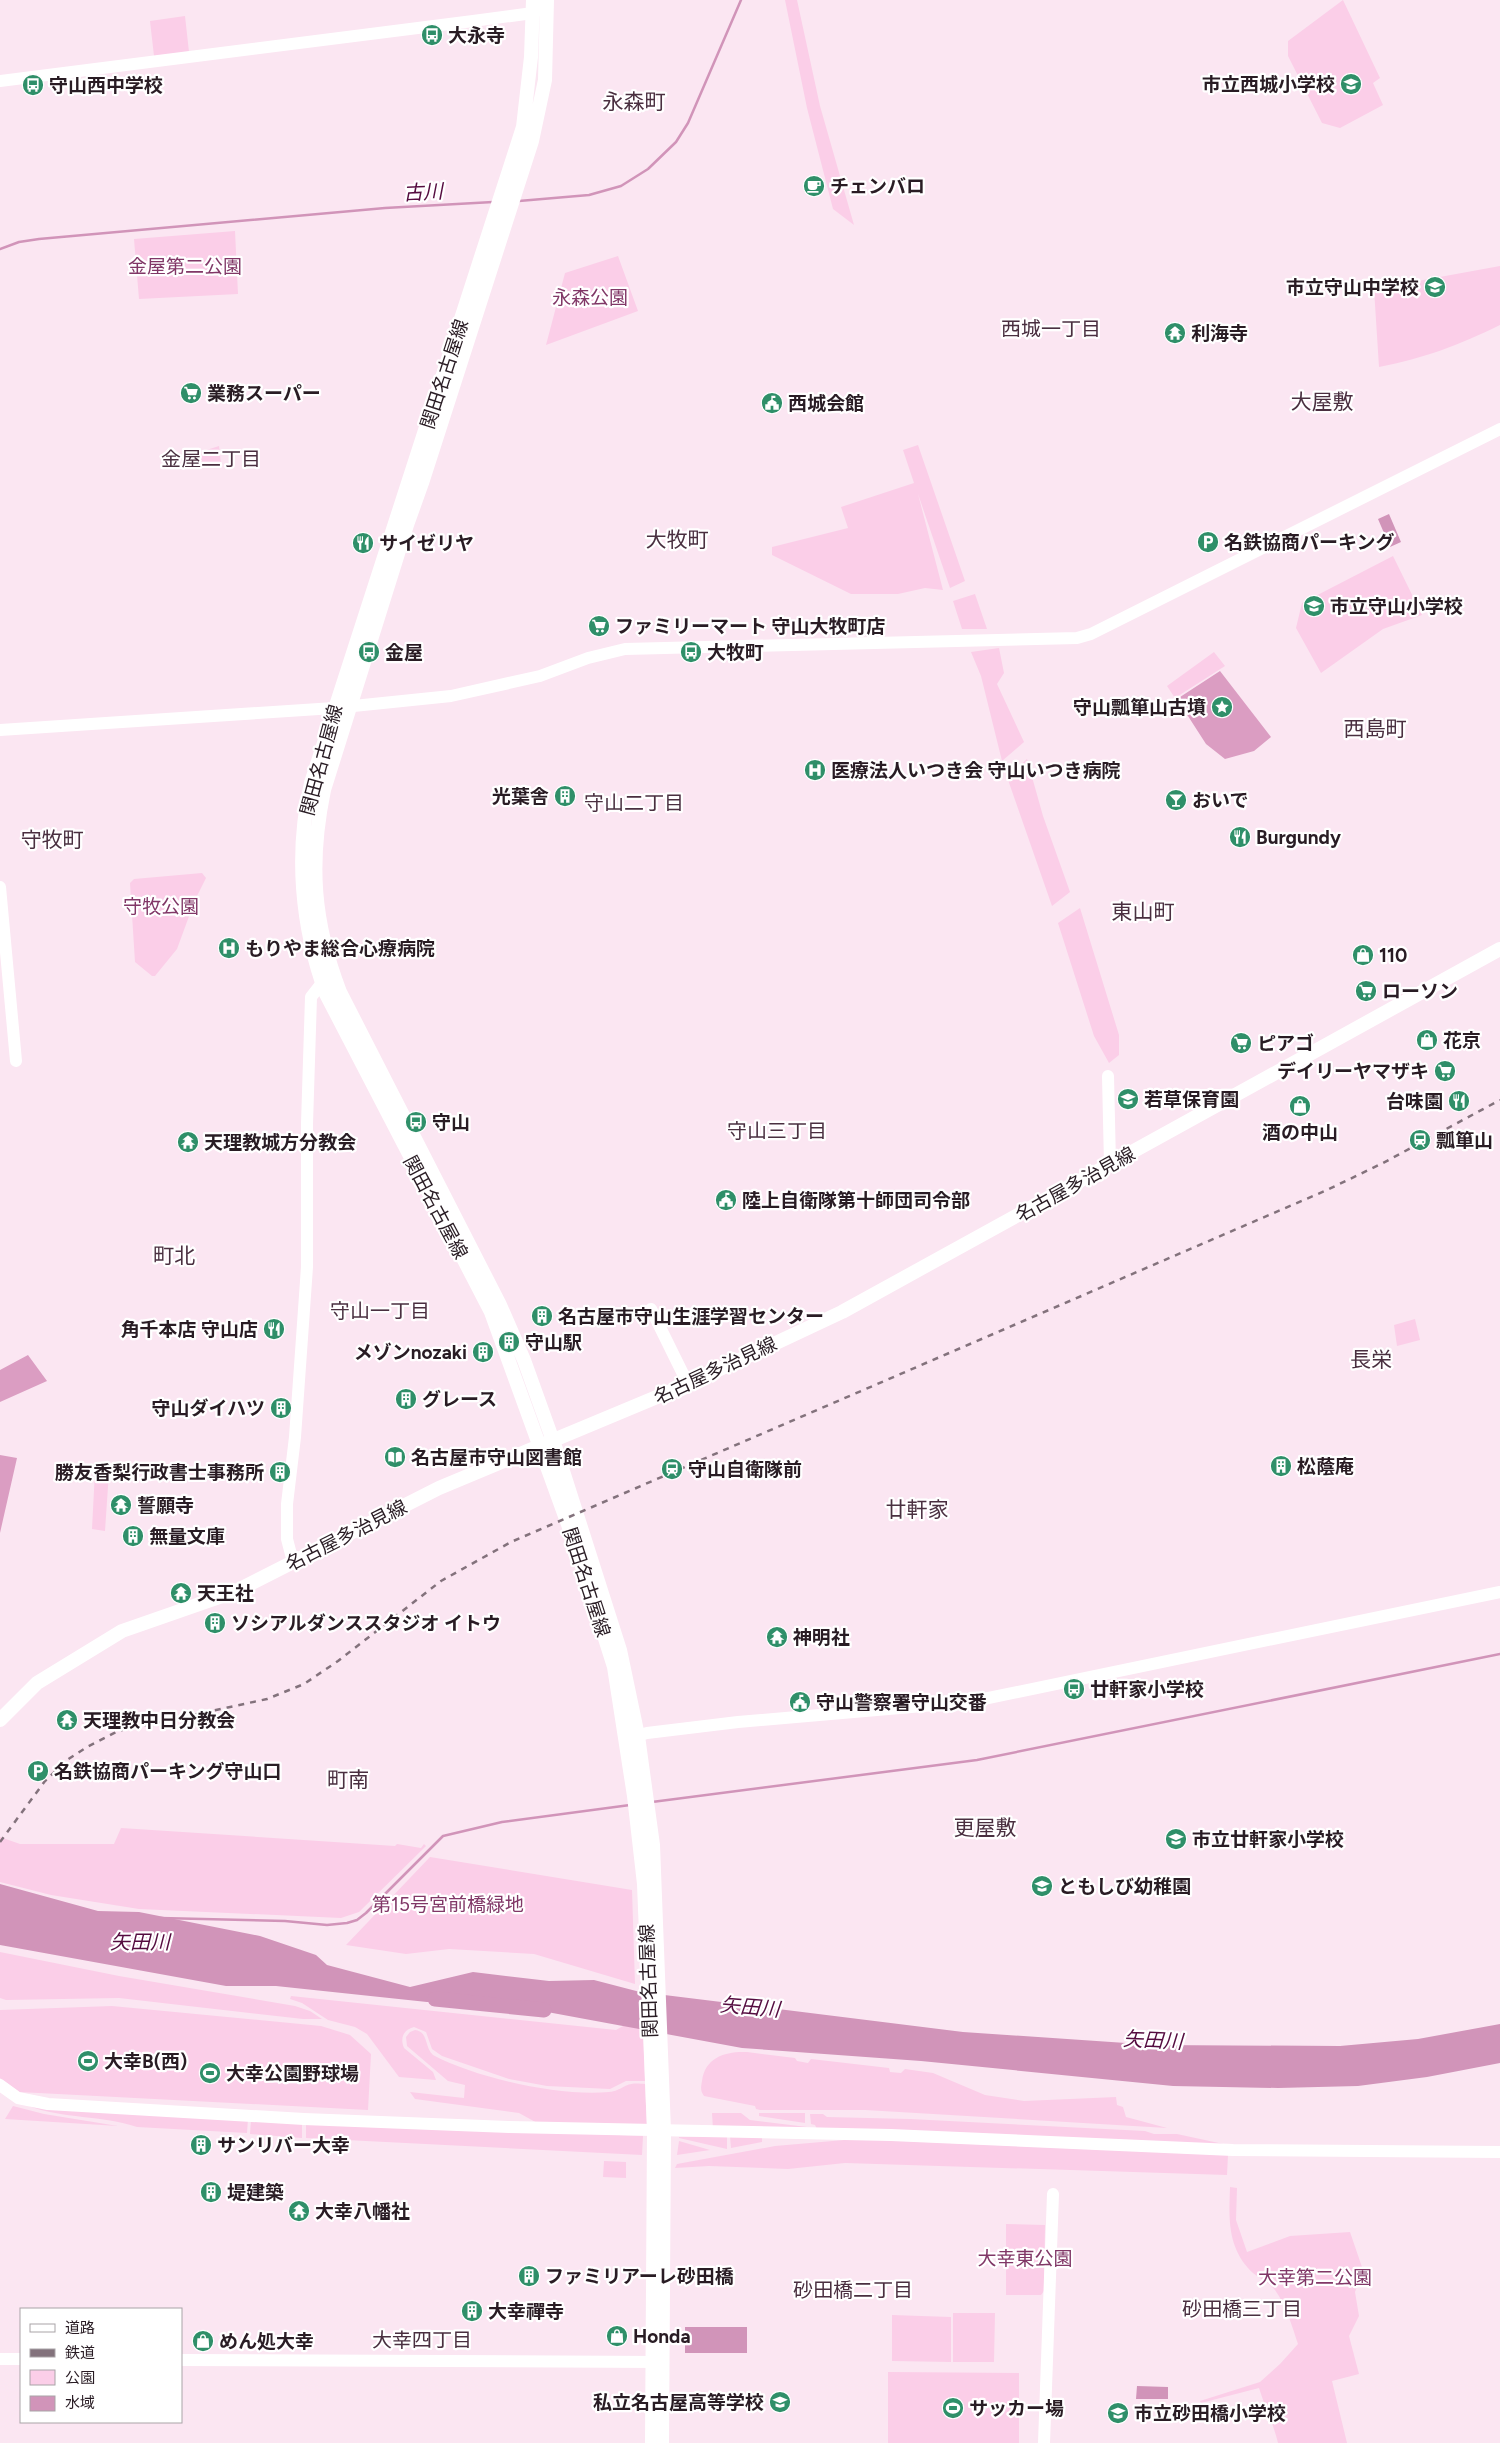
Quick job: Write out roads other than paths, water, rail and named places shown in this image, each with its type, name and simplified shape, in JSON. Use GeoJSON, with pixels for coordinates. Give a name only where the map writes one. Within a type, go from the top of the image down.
{"type":"FeatureCollection","features":[{"type":"Feature","properties":{"kind":"main road","name":"関田名古屋線"},"geometry":{"type":"LineString","coordinates":[[547,3],[545,80],[541,106],[510,191],[334,708],[311,783],[302,828],[302,889],[312,952],[322,983],[367,1077],[491,1312],[577,1550],[614,1667],[632,1737]]}},
{"type":"Feature","properties":{"kind":"main road","name":"関田名古屋線"},"geometry":{"type":"LineString","coordinates":[[510,191],[528,104],[533,6]]}},
{"type":"Feature","properties":{"kind":"main road","name":"関田名古屋線"},"geometry":{"type":"LineString","coordinates":[[504,209],[348,707],[324,790],[316,827],[314,885],[325,947],[340,992],[502,1308],[524,1360],[553,1440],[620,1650],[640,1796],[652,1845],[659,2131],[657,2362],[652,2443]]}},
{"type":"Feature","properties":{"kind":"main road","name":"名古屋多治見線"},"geometry":{"type":"LineString","coordinates":[[0,1720],[37,1682],[122,1630],[234,1592],[439,1488],[688,1384],[842,1312],[1500,949]]}},
{"type":"Feature","properties":{"kind":"main road","name":"関田名古屋線"},"geometry":{"type":"LineString","coordinates":[[657,2362],[662,2443]]}},
{"type":"Feature","properties":{"kind":"street"},"geometry":{"type":"LineString","coordinates":[[0,80],[547,3]]}},
{"type":"Feature","properties":{"kind":"street"},"geometry":{"type":"LineString","coordinates":[[0,730],[348,707],[451,696],[485,690],[625,649],[806,646],[1001,638],[1077,638],[1091,634],[1500,429]]}},
{"type":"Feature","properties":{"kind":"street"},"geometry":{"type":"LineString","coordinates":[[0,887],[16,1061]]}},
{"type":"Feature","properties":{"kind":"street"},"geometry":{"type":"LineString","coordinates":[[293,1562],[286,1539],[287,1504],[296,1428],[307,1267],[307,1124],[311,997],[322,983]]}},
{"type":"Feature","properties":{"kind":"street"},"geometry":{"type":"LineString","coordinates":[[1108,1076],[1110,1164]]}},
{"type":"Feature","properties":{"kind":"street"},"geometry":{"type":"LineString","coordinates":[[651,1309],[688,1384]]}},
{"type":"Feature","properties":{"kind":"street"},"geometry":{"type":"LineString","coordinates":[[632,1737],[738,1722],[969,1702],[1500,1592]]}},
{"type":"Feature","properties":{"kind":"street"},"geometry":{"type":"LineString","coordinates":[[0,2085],[18,2098],[48,2104],[433,2125],[891,2135],[1233,2150],[1500,2152]]}},
{"type":"Feature","properties":{"kind":"street"},"geometry":{"type":"LineString","coordinates":[[1044,2443],[1053,2194]]}},
{"type":"Feature","properties":{"kind":"street"},"geometry":{"type":"LineString","coordinates":[[0,2359],[20,2359]]}},
{"type":"Feature","properties":{"kind":"street"},"geometry":{"type":"LineString","coordinates":[[182,2360],[657,2362]]}},
{"type":"Feature","properties":{"kind":"water"},"geometry":{"type":"Polygon","coordinates":[[[1389,514],[1401,542],[1390,547],[1378,519],[1389,514]]]}},
{"type":"Feature","properties":{"kind":"water","name":"矢田川"},"geometry":{"type":"Polygon","coordinates":[[[0,1884],[98,1911],[139,1912],[260,1936],[316,1955],[327,1965],[410,1987],[473,1972],[549,1981],[594,1980],[640,1992],[963,2032],[1155,2045],[1340,2046],[1418,2039],[1500,2024],[1500,2063],[1427,2077],[1358,2086],[1278,2088],[1173,2086],[921,2061],[742,2048],[482,2000],[427,2002],[276,1986],[226,1986],[0,1945],[0,1884]]]}},
{"type":"Feature","properties":{"kind":"water"},"geometry":{"type":"Polygon","coordinates":[[[685,2327],[747,2327],[747,2353],[685,2353],[685,2327]]]}},
{"type":"Feature","properties":{"kind":"water"},"geometry":{"type":"Polygon","coordinates":[[[1137,2386],[1168,2387],[1168,2399],[1136,2399],[1137,2386]]]}},
{"type":"Feature","properties":{"kind":"waterway","name":"古川"},"geometry":{"type":"LineString","coordinates":[[519,201],[589,195],[621,186],[648,169],[676,142],[688,123],[741,0]]}},
{"type":"Feature","properties":{"kind":"waterway","name":"古川"},"geometry":{"type":"LineString","coordinates":[[0,249],[19,242],[39,239],[385,208],[493,202]]}},
{"type":"Feature","properties":{"kind":"waterway"},"geometry":{"type":"LineString","coordinates":[[652,1802],[977,1760],[1500,1654]]}},
{"type":"Feature","properties":{"kind":"waterway"},"geometry":{"type":"LineString","coordinates":[[160,1918],[285,1921],[327,1925],[347,1923],[357,1920],[366,1913],[443,1836],[502,1822],[630,1805]]}},
{"type":"Feature","properties":{"kind":"waterway","name":"矢田川"},"geometry":{"type":"LineString","coordinates":[[435,1999],[544,2010]]}},
{"type":"Feature","properties":{"kind":"railway"},"geometry":{"type":"LineString","coordinates":[[0,1842],[45,1781],[67,1760],[118,1731],[267,1699],[304,1684],[338,1661],[441,1581],[511,1542],[1327,1190],[1383,1163],[1500,1100]]}},
{"type":"Feature","properties":{"kind":"place","name":"大永寺"},"geometry":{"type":"Point","coordinates":[432,35]}},
{"type":"Feature","properties":{"kind":"place","name":"市立西城小学校"},"geometry":{"type":"Point","coordinates":[1351,84]}},
{"type":"Feature","properties":{"kind":"place","name":"守山西中学校"},"geometry":{"type":"Point","coordinates":[33,85]}},
{"type":"Feature","properties":{"kind":"place","name":"チェンバロ"},"geometry":{"type":"Point","coordinates":[814,186]}},
{"type":"Feature","properties":{"kind":"place","name":"市立守山中学校"},"geometry":{"type":"Point","coordinates":[1435,287]}},
{"type":"Feature","properties":{"kind":"place","name":"利海寺"},"geometry":{"type":"Point","coordinates":[1175,333]}},
{"type":"Feature","properties":{"kind":"place","name":"業務スーパー"},"geometry":{"type":"Point","coordinates":[191,393]}},
{"type":"Feature","properties":{"kind":"place","name":"西城会館"},"geometry":{"type":"Point","coordinates":[772,403]}},
{"type":"Feature","properties":{"kind":"place","name":"名鉄協商パーキング"},"geometry":{"type":"Point","coordinates":[1208,542]}},
{"type":"Feature","properties":{"kind":"place","name":"サイゼリヤ"},"geometry":{"type":"Point","coordinates":[363,543]}},
{"type":"Feature","properties":{"kind":"place","name":"市立守山小学校"},"geometry":{"type":"Point","coordinates":[1314,606]}},
{"type":"Feature","properties":{"kind":"place","name":"ファミリーマート 守山大牧町店"},"geometry":{"type":"Point","coordinates":[599,626]}},
{"type":"Feature","properties":{"kind":"place","name":"金屋"},"geometry":{"type":"Point","coordinates":[369,652]}},
{"type":"Feature","properties":{"kind":"place","name":"大牧町"},"geometry":{"type":"Point","coordinates":[691,652]}},
{"type":"Feature","properties":{"kind":"place","name":"守山瓢箪山古墳"},"geometry":{"type":"Point","coordinates":[1222,707]}},
{"type":"Feature","properties":{"kind":"place","name":"医療法人いつき会 守山いつき病院"},"geometry":{"type":"Point","coordinates":[815,770]}},
{"type":"Feature","properties":{"kind":"place","name":"光葉舎"},"geometry":{"type":"Point","coordinates":[565,796]}},
{"type":"Feature","properties":{"kind":"place","name":"おいで"},"geometry":{"type":"Point","coordinates":[1176,800]}},
{"type":"Feature","properties":{"kind":"place","name":"Burgundy"},"geometry":{"type":"Point","coordinates":[1240,837]}},
{"type":"Feature","properties":{"kind":"place","name":"もりやま総合心療病院"},"geometry":{"type":"Point","coordinates":[229,948]}},
{"type":"Feature","properties":{"kind":"place","name":"110"},"geometry":{"type":"Point","coordinates":[1363,955]}},
{"type":"Feature","properties":{"kind":"place","name":"ローソン"},"geometry":{"type":"Point","coordinates":[1366,991]}},
{"type":"Feature","properties":{"kind":"place","name":"花京"},"geometry":{"type":"Point","coordinates":[1427,1040]}},
{"type":"Feature","properties":{"kind":"place","name":"ピアゴ"},"geometry":{"type":"Point","coordinates":[1241,1043]}},
{"type":"Feature","properties":{"kind":"place","name":"デイリーヤマザキ"},"geometry":{"type":"Point","coordinates":[1445,1071]}},
{"type":"Feature","properties":{"kind":"place","name":"若草保育園"},"geometry":{"type":"Point","coordinates":[1128,1099]}},
{"type":"Feature","properties":{"kind":"place","name":"台味園"},"geometry":{"type":"Point","coordinates":[1459,1101]}},
{"type":"Feature","properties":{"kind":"place","name":"酒の中山"},"geometry":{"type":"Point","coordinates":[1300,1106]}},
{"type":"Feature","properties":{"kind":"place","name":"守山"},"geometry":{"type":"Point","coordinates":[416,1122]}},
{"type":"Feature","properties":{"kind":"place","name":"瓢箪山"},"geometry":{"type":"Point","coordinates":[1420,1140]}},
{"type":"Feature","properties":{"kind":"place","name":"天理教城方分教会"},"geometry":{"type":"Point","coordinates":[188,1142]}},
{"type":"Feature","properties":{"kind":"place","name":"陸上自衛隊第十師団司令部"},"geometry":{"type":"Point","coordinates":[726,1200]}},
{"type":"Feature","properties":{"kind":"place","name":"名古屋市守山生涯学習センター"},"geometry":{"type":"Point","coordinates":[542,1316]}},
{"type":"Feature","properties":{"kind":"place","name":"角千本店 守山店"},"geometry":{"type":"Point","coordinates":[274,1329]}},
{"type":"Feature","properties":{"kind":"place","name":"守山駅"},"geometry":{"type":"Point","coordinates":[509,1342]}},
{"type":"Feature","properties":{"kind":"place","name":"メゾンnozaki"},"geometry":{"type":"Point","coordinates":[483,1352]}},
{"type":"Feature","properties":{"kind":"place","name":"グレース"},"geometry":{"type":"Point","coordinates":[406,1399]}},
{"type":"Feature","properties":{"kind":"place","name":"守山ダイハツ"},"geometry":{"type":"Point","coordinates":[281,1408]}},
{"type":"Feature","properties":{"kind":"place","name":"名古屋市守山図書館"},"geometry":{"type":"Point","coordinates":[395,1457]}},
{"type":"Feature","properties":{"kind":"place","name":"松蔭庵"},"geometry":{"type":"Point","coordinates":[1281,1466]}},
{"type":"Feature","properties":{"kind":"place","name":"守山自衛隊前"},"geometry":{"type":"Point","coordinates":[672,1469]}},
{"type":"Feature","properties":{"kind":"place","name":"勝友香梨行政書士事務所"},"geometry":{"type":"Point","coordinates":[280,1472]}},
{"type":"Feature","properties":{"kind":"place","name":"誓願寺"},"geometry":{"type":"Point","coordinates":[121,1505]}},
{"type":"Feature","properties":{"kind":"place","name":"無量文庫"},"geometry":{"type":"Point","coordinates":[133,1536]}},
{"type":"Feature","properties":{"kind":"place","name":"天王社"},"geometry":{"type":"Point","coordinates":[181,1593]}},
{"type":"Feature","properties":{"kind":"place","name":"ソシアルダンススタジオ イトウ"},"geometry":{"type":"Point","coordinates":[215,1623]}},
{"type":"Feature","properties":{"kind":"place","name":"神明社"},"geometry":{"type":"Point","coordinates":[777,1637]}},
{"type":"Feature","properties":{"kind":"place","name":"廿軒家小学校"},"geometry":{"type":"Point","coordinates":[1074,1689]}},
{"type":"Feature","properties":{"kind":"place","name":"守山警察署守山交番"},"geometry":{"type":"Point","coordinates":[800,1702]}},
{"type":"Feature","properties":{"kind":"place","name":"天理教中日分教会"},"geometry":{"type":"Point","coordinates":[67,1720]}},
{"type":"Feature","properties":{"kind":"place","name":"名鉄協商パーキング守山口"},"geometry":{"type":"Point","coordinates":[38,1771]}},
{"type":"Feature","properties":{"kind":"place","name":"市立廿軒家小学校"},"geometry":{"type":"Point","coordinates":[1176,1839]}},
{"type":"Feature","properties":{"kind":"place","name":"ともしび幼稚園"},"geometry":{"type":"Point","coordinates":[1042,1886]}},
{"type":"Feature","properties":{"kind":"place","name":"大幸B(西)"},"geometry":{"type":"Point","coordinates":[88,2061]}},
{"type":"Feature","properties":{"kind":"place","name":"大幸公園野球場"},"geometry":{"type":"Point","coordinates":[210,2073]}},
{"type":"Feature","properties":{"kind":"place","name":"サンリバー大幸"},"geometry":{"type":"Point","coordinates":[201,2145]}},
{"type":"Feature","properties":{"kind":"place","name":"堤建築"},"geometry":{"type":"Point","coordinates":[211,2192]}},
{"type":"Feature","properties":{"kind":"place","name":"大幸八幡社"},"geometry":{"type":"Point","coordinates":[299,2211]}},
{"type":"Feature","properties":{"kind":"place","name":"ファミリアーレ砂田橋"},"geometry":{"type":"Point","coordinates":[529,2276]}},
{"type":"Feature","properties":{"kind":"place","name":"大幸禪寺"},"geometry":{"type":"Point","coordinates":[472,2311]}},
{"type":"Feature","properties":{"kind":"place","name":"Honda"},"geometry":{"type":"Point","coordinates":[617,2336]}},
{"type":"Feature","properties":{"kind":"place","name":"めん処大幸"},"geometry":{"type":"Point","coordinates":[203,2341]}},
{"type":"Feature","properties":{"kind":"place","name":"私立名古屋高等学校"},"geometry":{"type":"Point","coordinates":[780,2402]}},
{"type":"Feature","properties":{"kind":"place","name":"サッカー場"},"geometry":{"type":"Point","coordinates":[953,2408]}},
{"type":"Feature","properties":{"kind":"place","name":"市立砂田橋小学校"},"geometry":{"type":"Point","coordinates":[1118,2413]}},
{"type":"Feature","properties":{"kind":"district","name":"永森町"},"geometry":{"type":"Point","coordinates":[634,102]}},
{"type":"Feature","properties":{"kind":"district","name":"西城一丁目"},"geometry":{"type":"Point","coordinates":[1051,329]}},
{"type":"Feature","properties":{"kind":"district","name":"大屋敷"},"geometry":{"type":"Point","coordinates":[1322,402]}},
{"type":"Feature","properties":{"kind":"district","name":"金屋二丁目"},"geometry":{"type":"Point","coordinates":[211,459]}},
{"type":"Feature","properties":{"kind":"district","name":"大牧町"},"geometry":{"type":"Point","coordinates":[677,540]}},
{"type":"Feature","properties":{"kind":"district","name":"西島町"},"geometry":{"type":"Point","coordinates":[1375,729]}},
{"type":"Feature","properties":{"kind":"district","name":"守山二丁目"},"geometry":{"type":"Point","coordinates":[634,803]}},
{"type":"Feature","properties":{"kind":"district","name":"守牧町"},"geometry":{"type":"Point","coordinates":[52,840]}},
{"type":"Feature","properties":{"kind":"district","name":"東山町"},"geometry":{"type":"Point","coordinates":[1143,912]}},
{"type":"Feature","properties":{"kind":"district","name":"守山三丁目"},"geometry":{"type":"Point","coordinates":[777,1131]}},
{"type":"Feature","properties":{"kind":"district","name":"町北"},"geometry":{"type":"Point","coordinates":[174,1256]}},
{"type":"Feature","properties":{"kind":"district","name":"守山一丁目"},"geometry":{"type":"Point","coordinates":[380,1311]}},
{"type":"Feature","properties":{"kind":"district","name":"長栄"},"geometry":{"type":"Point","coordinates":[1371,1360]}},
{"type":"Feature","properties":{"kind":"district","name":"廿軒家"},"geometry":{"type":"Point","coordinates":[917,1510]}},
{"type":"Feature","properties":{"kind":"district","name":"町南"},"geometry":{"type":"Point","coordinates":[348,1780]}},
{"type":"Feature","properties":{"kind":"district","name":"更屋敷"},"geometry":{"type":"Point","coordinates":[985,1828]}},
{"type":"Feature","properties":{"kind":"district","name":"砂田橋二丁目"},"geometry":{"type":"Point","coordinates":[853,2290]}},
{"type":"Feature","properties":{"kind":"district","name":"砂田橋三丁目"},"geometry":{"type":"Point","coordinates":[1242,2309]}},
{"type":"Feature","properties":{"kind":"district","name":"大幸四丁目"},"geometry":{"type":"Point","coordinates":[422,2340]}},
{"type":"Feature","properties":{"kind":"park label","name":"金屋第二公園"},"geometry":{"type":"Point","coordinates":[185,266]}},
{"type":"Feature","properties":{"kind":"park label","name":"永森公園"},"geometry":{"type":"Point","coordinates":[590,297]}},
{"type":"Feature","properties":{"kind":"park label","name":"守牧公園"},"geometry":{"type":"Point","coordinates":[161,906]}},
{"type":"Feature","properties":{"kind":"park label","name":"第15号宮前橋緑地"},"geometry":{"type":"Point","coordinates":[448,1904]}},
{"type":"Feature","properties":{"kind":"park label","name":"大幸東公園"},"geometry":{"type":"Point","coordinates":[1025,2258]}},
{"type":"Feature","properties":{"kind":"park label","name":"大幸第二公園"},"geometry":{"type":"Point","coordinates":[1315,2277]}}]}
